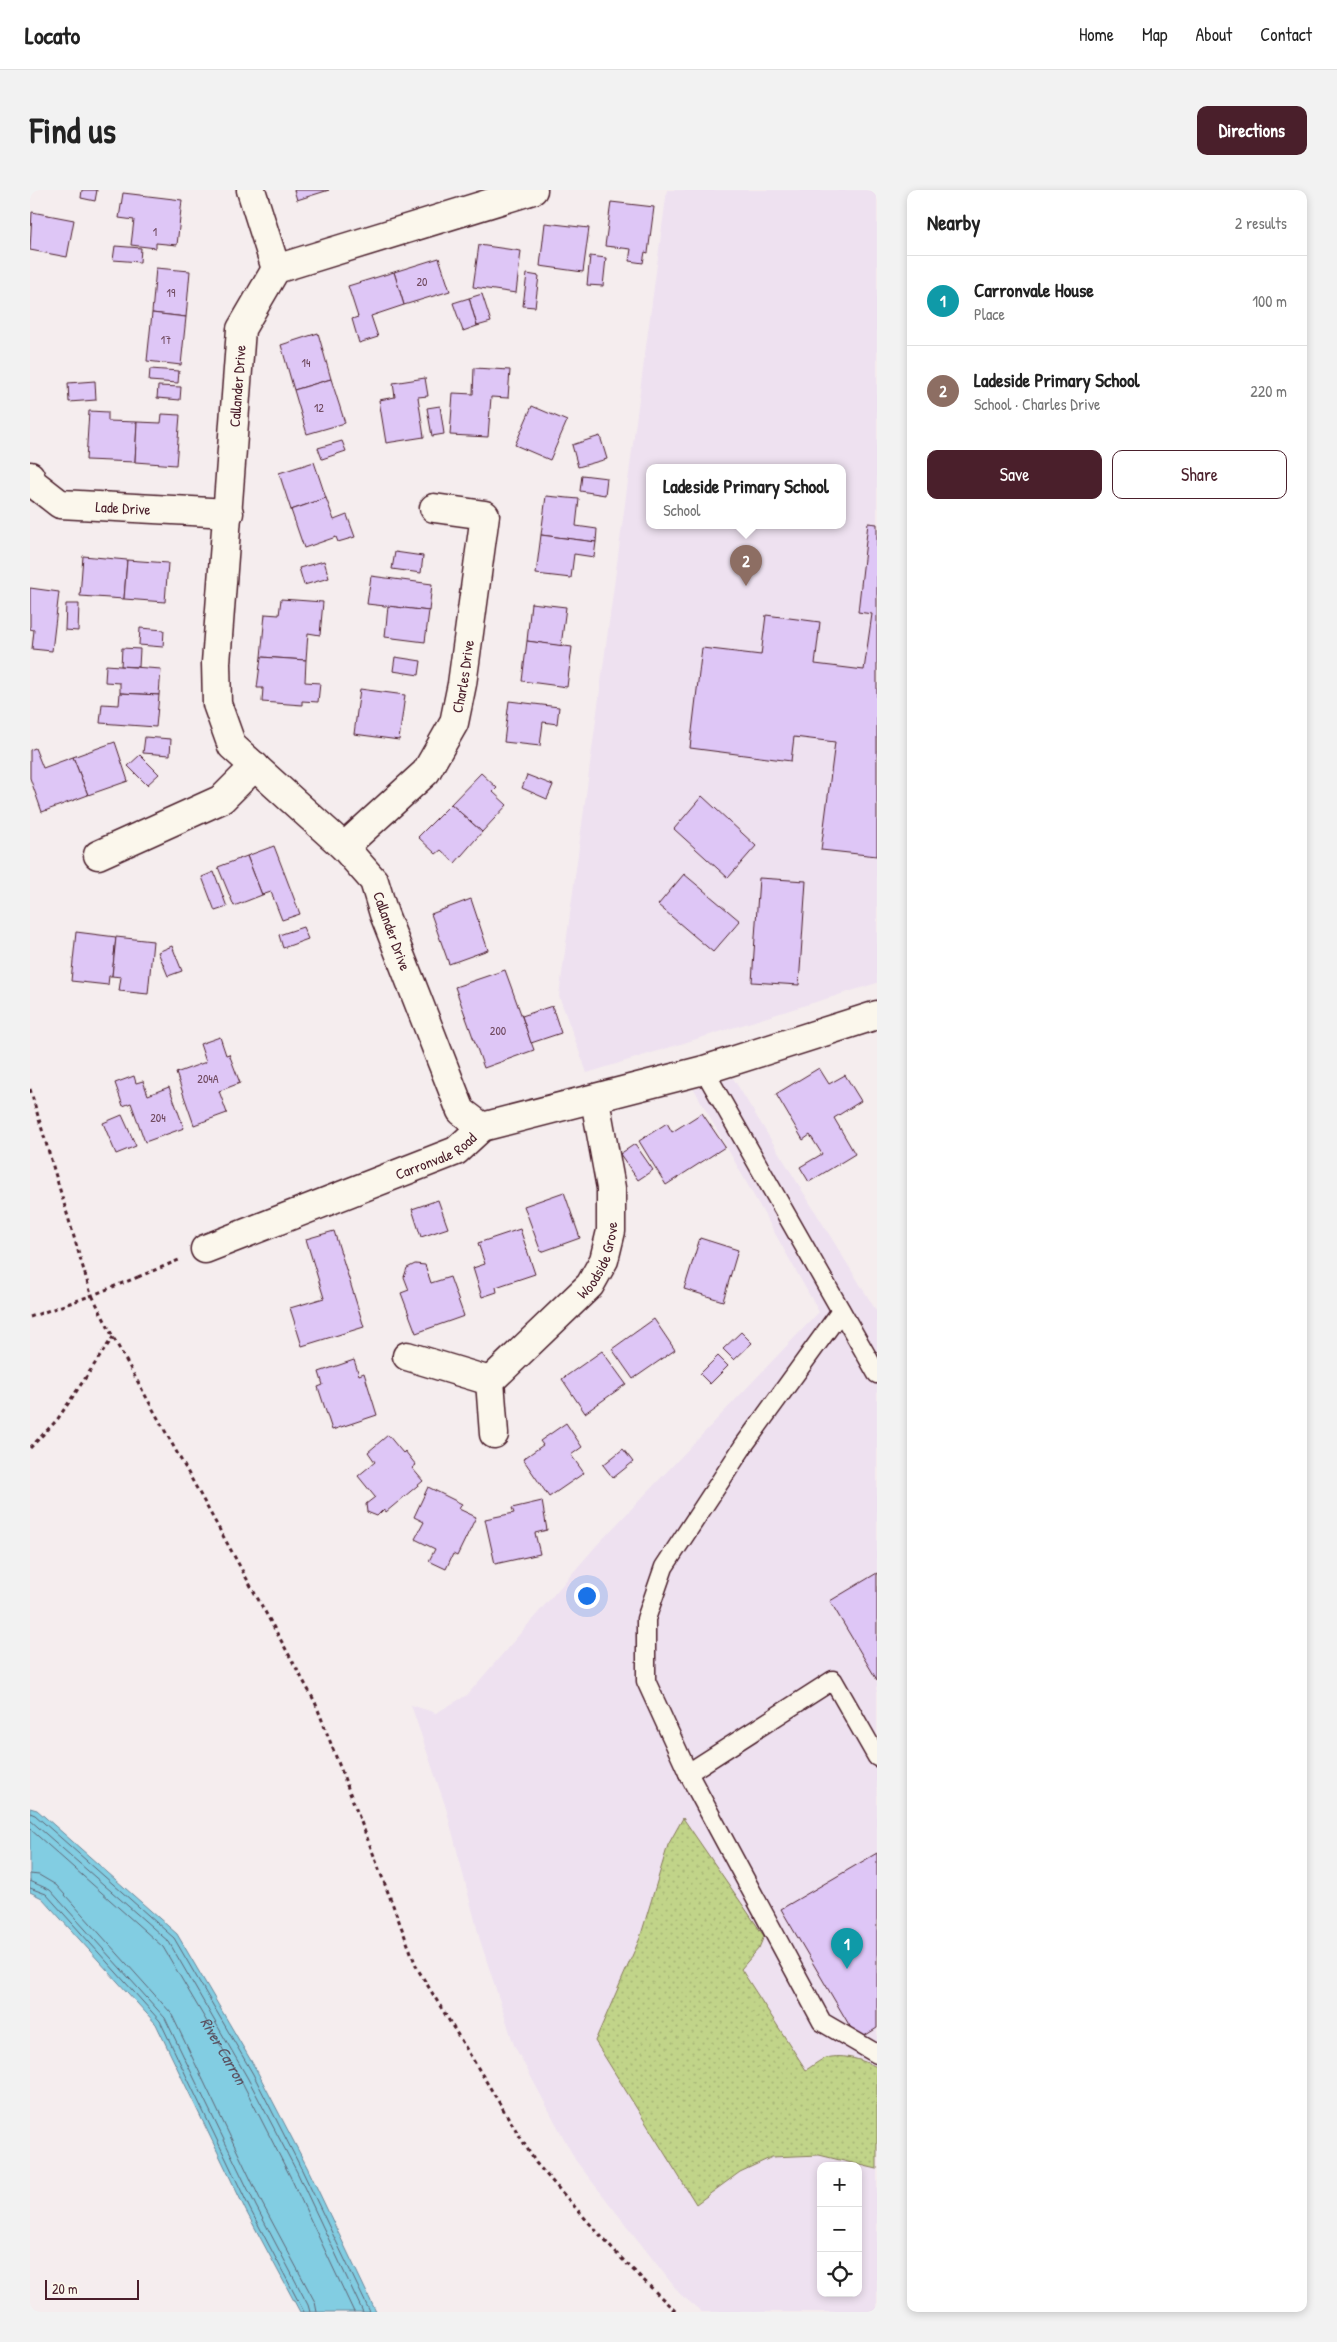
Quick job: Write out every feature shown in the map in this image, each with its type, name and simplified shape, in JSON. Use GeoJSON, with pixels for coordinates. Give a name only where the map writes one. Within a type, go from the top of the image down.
{"type":"FeatureCollection","features":[{"type":"Feature","properties":{"kind":"street"},"geometry":{"type":"LineString","coordinates":[[251,190],[276,270],[533,190]]}},
{"type":"Feature","properties":{"kind":"street","name":"Callander Drive"},"geometry":{"type":"LineString","coordinates":[[276,270],[241,329],[216,663],[217,704],[232,746],[344,847],[374,881],[384,914],[461,1111],[482,1127]]}},
{"type":"Feature","properties":{"kind":"street","name":"Lade Drive"},"geometry":{"type":"LineString","coordinates":[[30,476],[33,483],[60,504],[228,513]]}},
{"type":"Feature","properties":{"kind":"street","name":"Charles Drive"},"geometry":{"type":"LineString","coordinates":[[344,847],[426,772],[454,723],[462,684],[485,515],[434,508]]}},
{"type":"Feature","properties":{"kind":"street"},"geometry":{"type":"LineString","coordinates":[[98,855],[222,799],[255,766]]}},
{"type":"Feature","properties":{"kind":"street","name":"Carronvale Road"},"geometry":{"type":"LineString","coordinates":[[205,1249],[456,1151],[482,1127],[595,1100],[704,1070],[877,1015]]}},
{"type":"Feature","properties":{"kind":"street","name":"Woodside Grove"},"geometry":{"type":"LineString","coordinates":[[490,1381],[590,1285],[604,1260],[611,1230],[611,1188],[595,1100]]}},
{"type":"Feature","properties":{"kind":"street"},"geometry":{"type":"LineString","coordinates":[[407,1356],[490,1381],[494,1434]]}},
{"type":"Feature","properties":{"kind":"lane"},"geometry":{"type":"LineString","coordinates":[[704,1070],[877,1374]]}},
{"type":"Feature","properties":{"kind":"lane"},"geometry":{"type":"LineString","coordinates":[[841,1311],[744,1444],[664,1567],[646,1619],[646,1681],[688,1773],[822,2022],[877,2054]]}},
{"type":"Feature","properties":{"kind":"lane"},"geometry":{"type":"LineString","coordinates":[[688,1773],[833,1680],[877,1757]]}},
{"type":"Feature","properties":{"kind":"path"},"geometry":{"type":"LineString","coordinates":[[30,1089],[90,1291],[113,1337],[315,1702],[417,1968],[536,2163],[614,2251],[676,2312]]}},
{"type":"Feature","properties":{"kind":"path"},"geometry":{"type":"LineString","coordinates":[[30,1317],[90,1296],[205,1249]]}},
{"type":"Feature","properties":{"kind":"path"},"geometry":{"type":"LineString","coordinates":[[30,1448],[57,1420],[113,1337]]}},
{"type":"Feature","properties":{"kind":"shaded area"},"geometry":{"type":"Polygon","coordinates":[[[667,190],[877,190],[877,983],[587,1073],[559,996],[667,190]]]}},
{"type":"Feature","properties":{"kind":"shaded area"},"geometry":{"type":"Polygon","coordinates":[[[733,1078],[877,1312],[877,2312],[702,2312],[680,2294],[576,2161],[514,2045],[480,1940],[446,1808],[411,1705],[436,1713],[467,1695],[596,1546],[819,1312],[694,1089],[733,1078]]]}},
{"type":"Feature","properties":{"kind":"green space"},"geometry":{"type":"Polygon","coordinates":[[[683,1818],[764,1936],[759,1948],[741,1969],[806,2070],[823,2059],[830,2057],[857,2059],[877,2067],[877,2169],[862,2165],[862,2162],[848,2162],[819,2155],[772,2157],[740,2172],[696,2204],[595,2041],[640,1938],[668,1845],[683,1818]]]}},
{"type":"Feature","properties":{"kind":"water","name":"River Carron"},"geometry":{"type":"Polygon","coordinates":[[[30,1808],[37,1810],[177,1934],[257,2071],[307,2167],[376,2312],[300,2312],[246,2211],[156,2024],[42,1898],[30,1892],[30,1808]]]}},
{"type":"Feature","properties":{"kind":"building"},"geometry":{"type":"Polygon","coordinates":[[[82,190],[97,190],[95,201],[81,198],[82,190]]]}},
{"type":"Feature","properties":{"kind":"building"},"geometry":{"type":"Polygon","coordinates":[[[294,190],[329,190],[297,200],[294,190]]]}},
{"type":"Feature","properties":{"kind":"building"},"geometry":{"type":"Polygon","coordinates":[[[123,193],[182,200],[177,245],[156,243],[156,248],[131,245],[134,220],[119,218],[123,193]]]}},
{"type":"Feature","properties":{"kind":"building"},"geometry":{"type":"Polygon","coordinates":[[[611,202],[654,207],[648,253],[645,252],[643,263],[629,261],[631,249],[605,246],[611,202]]]}},
{"type":"Feature","properties":{"kind":"building"},"geometry":{"type":"Polygon","coordinates":[[[32,212],[74,220],[67,257],[30,250],[32,212]]]}},
{"type":"Feature","properties":{"kind":"building"},"geometry":{"type":"Polygon","coordinates":[[[545,223],[589,228],[583,272],[540,266],[545,223]]]}},
{"type":"Feature","properties":{"kind":"building"},"geometry":{"type":"Polygon","coordinates":[[[479,245],[521,251],[516,293],[473,287],[479,245]]]}},
{"type":"Feature","properties":{"kind":"building"},"geometry":{"type":"Polygon","coordinates":[[[115,246],[141,248],[140,262],[113,260],[115,246]]]}},
{"type":"Feature","properties":{"kind":"building"},"geometry":{"type":"Polygon","coordinates":[[[590,256],[606,258],[603,286],[587,285],[590,256]]]}},
{"type":"Feature","properties":{"kind":"building"},"geometry":{"type":"Polygon","coordinates":[[[439,258],[450,291],[404,305],[394,272],[439,258]]]}},
{"type":"Feature","properties":{"kind":"building"},"geometry":{"type":"Polygon","coordinates":[[[156,268],[190,271],[186,317],[152,313],[156,268]]]}},
{"type":"Feature","properties":{"kind":"building"},"geometry":{"type":"Polygon","coordinates":[[[394,272],[404,305],[371,316],[378,337],[359,343],[352,319],[358,317],[348,286],[394,272]]]}},
{"type":"Feature","properties":{"kind":"building"},"geometry":{"type":"Polygon","coordinates":[[[527,274],[539,276],[535,307],[523,306],[527,274]]]}},
{"type":"Feature","properties":{"kind":"building"},"geometry":{"type":"Polygon","coordinates":[[[482,294],[491,322],[477,326],[469,298],[482,294]]]}},
{"type":"Feature","properties":{"kind":"building"},"geometry":{"type":"Polygon","coordinates":[[[469,298],[477,326],[463,331],[453,303],[469,298]]]}},
{"type":"Feature","properties":{"kind":"building"},"geometry":{"type":"Polygon","coordinates":[[[152,313],[186,317],[181,365],[147,361],[152,313]]]}},
{"type":"Feature","properties":{"kind":"building"},"geometry":{"type":"Polygon","coordinates":[[[318,333],[331,379],[294,390],[281,345],[318,333]]]}},
{"type":"Feature","properties":{"kind":"building"},"geometry":{"type":"Polygon","coordinates":[[[474,368],[510,370],[508,398],[491,397],[488,437],[450,435],[453,393],[473,394],[474,368]]]}},
{"type":"Feature","properties":{"kind":"building"},"geometry":{"type":"Polygon","coordinates":[[[150,369],[179,371],[178,383],[149,381],[150,369]]]}},
{"type":"Feature","properties":{"kind":"building"},"geometry":{"type":"Polygon","coordinates":[[[425,378],[428,396],[418,397],[424,437],[386,443],[379,400],[395,397],[393,383],[425,378]]]}},
{"type":"Feature","properties":{"kind":"building"},"geometry":{"type":"Polygon","coordinates":[[[331,379],[345,423],[307,434],[294,390],[331,379]]]}},
{"type":"Feature","properties":{"kind":"building"},"geometry":{"type":"Polygon","coordinates":[[[95,381],[96,400],[69,402],[68,383],[95,381]]]}},
{"type":"Feature","properties":{"kind":"building"},"geometry":{"type":"Polygon","coordinates":[[[158,386],[181,387],[180,400],[157,398],[158,386]]]}},
{"type":"Feature","properties":{"kind":"building"},"geometry":{"type":"Polygon","coordinates":[[[440,406],[444,434],[432,436],[427,408],[440,406]]]}},
{"type":"Feature","properties":{"kind":"building"},"geometry":{"type":"Polygon","coordinates":[[[532,406],[567,421],[550,460],[515,445],[532,406]]]}},
{"type":"Feature","properties":{"kind":"building"},"geometry":{"type":"Polygon","coordinates":[[[89,411],[108,412],[108,421],[137,422],[135,462],[86,460],[89,411]]]}},
{"type":"Feature","properties":{"kind":"building"},"geometry":{"type":"Polygon","coordinates":[[[162,414],[180,415],[176,465],[135,462],[137,422],[161,423],[162,414]]]}},
{"type":"Feature","properties":{"kind":"building"},"geometry":{"type":"Polygon","coordinates":[[[600,436],[607,459],[578,467],[572,445],[600,436]]]}},
{"type":"Feature","properties":{"kind":"building"},"geometry":{"type":"Polygon","coordinates":[[[342,441],[346,451],[322,459],[318,448],[342,441]]]}},
{"type":"Feature","properties":{"kind":"building"},"geometry":{"type":"Polygon","coordinates":[[[314,462],[326,498],[291,510],[279,473],[314,462]]]}},
{"type":"Feature","properties":{"kind":"building"},"geometry":{"type":"Polygon","coordinates":[[[582,475],[607,478],[605,495],[580,491],[582,475]]]}},
{"type":"Feature","properties":{"kind":"building"},"geometry":{"type":"Polygon","coordinates":[[[546,496],[579,499],[576,526],[597,529],[596,542],[541,535],[546,496]]]}},
{"type":"Feature","properties":{"kind":"building"},"geometry":{"type":"Polygon","coordinates":[[[326,498],[334,520],[347,515],[355,537],[338,542],[336,537],[304,548],[291,510],[326,498]]]}},
{"type":"Feature","properties":{"kind":"building"},"geometry":{"type":"Polygon","coordinates":[[[868,523],[877,524],[877,856],[821,850],[835,742],[794,737],[791,761],[690,748],[702,648],[761,655],[766,615],[820,622],[815,664],[864,670],[872,614],[858,612],[868,523]]]}},
{"type":"Feature","properties":{"kind":"building"},"geometry":{"type":"Polygon","coordinates":[[[541,535],[596,542],[594,557],[574,554],[571,578],[536,574],[541,535]]]}},
{"type":"Feature","properties":{"kind":"building"},"geometry":{"type":"Polygon","coordinates":[[[395,552],[423,556],[421,573],[392,569],[395,552]]]}},
{"type":"Feature","properties":{"kind":"building"},"geometry":{"type":"Polygon","coordinates":[[[83,556],[127,560],[124,599],[80,596],[83,556]]]}},
{"type":"Feature","properties":{"kind":"building"},"geometry":{"type":"Polygon","coordinates":[[[127,560],[168,563],[165,602],[124,599],[127,560]]]}},
{"type":"Feature","properties":{"kind":"building"},"geometry":{"type":"Polygon","coordinates":[[[324,561],[329,578],[304,585],[299,568],[324,561]]]}},
{"type":"Feature","properties":{"kind":"building"},"geometry":{"type":"Polygon","coordinates":[[[371,576],[432,584],[429,611],[367,604],[371,576]]]}},
{"type":"Feature","properties":{"kind":"building"},"geometry":{"type":"Polygon","coordinates":[[[30,588],[59,592],[52,651],[32,649],[34,630],[30,629],[30,588]]]}},
{"type":"Feature","properties":{"kind":"building"},"geometry":{"type":"Polygon","coordinates":[[[281,599],[323,602],[320,635],[308,633],[306,660],[261,657],[265,614],[279,615],[281,599]]]}},
{"type":"Feature","properties":{"kind":"building"},"geometry":{"type":"Polygon","coordinates":[[[531,603],[566,607],[561,646],[527,641],[531,603]]]}},
{"type":"Feature","properties":{"kind":"building"},"geometry":{"type":"Polygon","coordinates":[[[66,604],[79,604],[78,631],[65,630],[66,604]]]}},
{"type":"Feature","properties":{"kind":"building"},"geometry":{"type":"Polygon","coordinates":[[[388,606],[429,611],[425,642],[385,637],[388,606]]]}},
{"type":"Feature","properties":{"kind":"building"},"geometry":{"type":"Polygon","coordinates":[[[140,628],[164,630],[163,647],[139,645],[140,628]]]}},
{"type":"Feature","properties":{"kind":"building"},"geometry":{"type":"Polygon","coordinates":[[[527,641],[572,647],[567,687],[522,681],[527,641]]]}},
{"type":"Feature","properties":{"kind":"building"},"geometry":{"type":"Polygon","coordinates":[[[122,648],[140,649],[139,667],[121,666],[122,648]]]}},
{"type":"Feature","properties":{"kind":"building"},"geometry":{"type":"Polygon","coordinates":[[[261,657],[306,660],[305,682],[320,683],[318,702],[302,701],[302,705],[262,702],[263,688],[257,688],[261,657]]]}},
{"type":"Feature","properties":{"kind":"building"},"geometry":{"type":"Polygon","coordinates":[[[395,657],[421,661],[419,675],[393,671],[395,657]]]}},
{"type":"Feature","properties":{"kind":"building"},"geometry":{"type":"Polygon","coordinates":[[[106,665],[161,669],[159,695],[120,693],[120,683],[105,682],[106,665]]]}},
{"type":"Feature","properties":{"kind":"building"},"geometry":{"type":"Polygon","coordinates":[[[360,689],[405,695],[399,740],[354,734],[360,689]]]}},
{"type":"Feature","properties":{"kind":"building"},"geometry":{"type":"Polygon","coordinates":[[[120,693],[159,695],[156,727],[100,723],[102,704],[119,705],[120,693]]]}},
{"type":"Feature","properties":{"kind":"building"},"geometry":{"type":"Polygon","coordinates":[[[509,701],[559,707],[557,724],[543,722],[540,746],[504,742],[509,701]]]}},
{"type":"Feature","properties":{"kind":"building"},"geometry":{"type":"Polygon","coordinates":[[[145,737],[171,739],[170,755],[143,753],[145,737]]]}},
{"type":"Feature","properties":{"kind":"building"},"geometry":{"type":"Polygon","coordinates":[[[115,742],[128,781],[88,795],[73,757],[115,742]]]}},
{"type":"Feature","properties":{"kind":"building"},"geometry":{"type":"Polygon","coordinates":[[[35,748],[43,768],[73,757],[88,795],[42,812],[30,778],[30,750],[35,748]]]}},
{"type":"Feature","properties":{"kind":"building"},"geometry":{"type":"Polygon","coordinates":[[[140,755],[159,774],[147,785],[128,766],[140,755]]]}},
{"type":"Feature","properties":{"kind":"building"},"geometry":{"type":"Polygon","coordinates":[[[481,773],[497,788],[493,792],[507,805],[482,832],[451,804],[481,773]]]}},
{"type":"Feature","properties":{"kind":"building"},"geometry":{"type":"Polygon","coordinates":[[[527,775],[553,785],[547,799],[522,788],[527,775]]]}},
{"type":"Feature","properties":{"kind":"building"},"geometry":{"type":"Polygon","coordinates":[[[702,796],[756,846],[728,878],[674,829],[702,796]]]}},
{"type":"Feature","properties":{"kind":"building"},"geometry":{"type":"Polygon","coordinates":[[[451,804],[482,832],[455,863],[441,850],[436,854],[418,837],[451,804]]]}},
{"type":"Feature","properties":{"kind":"building"},"geometry":{"type":"Polygon","coordinates":[[[274,846],[300,914],[282,920],[271,892],[262,895],[247,856],[274,846]]]}},
{"type":"Feature","properties":{"kind":"building"},"geometry":{"type":"Polygon","coordinates":[[[247,856],[262,895],[234,906],[218,867],[247,856]]]}},
{"type":"Feature","properties":{"kind":"building"},"geometry":{"type":"Polygon","coordinates":[[[214,872],[227,907],[215,911],[202,877],[214,872]]]}},
{"type":"Feature","properties":{"kind":"building"},"geometry":{"type":"Polygon","coordinates":[[[684,874],[740,921],[713,952],[658,905],[684,874]]]}},
{"type":"Feature","properties":{"kind":"building"},"geometry":{"type":"Polygon","coordinates":[[[759,878],[806,881],[799,985],[752,982],[759,878]]]}},
{"type":"Feature","properties":{"kind":"building"},"geometry":{"type":"Polygon","coordinates":[[[471,899],[488,950],[449,964],[431,914],[471,899]]]}},
{"type":"Feature","properties":{"kind":"building"},"geometry":{"type":"Polygon","coordinates":[[[303,927],[308,939],[283,948],[279,935],[303,927]]]}},
{"type":"Feature","properties":{"kind":"building"},"geometry":{"type":"Polygon","coordinates":[[[76,932],[116,937],[112,976],[109,976],[108,985],[71,981],[76,932]]]}},
{"type":"Feature","properties":{"kind":"building"},"geometry":{"type":"Polygon","coordinates":[[[116,937],[153,941],[148,994],[119,991],[121,977],[112,976],[116,937]]]}},
{"type":"Feature","properties":{"kind":"building"},"geometry":{"type":"Polygon","coordinates":[[[172,946],[182,971],[168,976],[158,952],[172,946]]]}},
{"type":"Feature","properties":{"kind":"building"},"geometry":{"type":"Polygon","coordinates":[[[505,970],[534,1050],[484,1068],[455,987],[505,970]]]}},
{"type":"Feature","properties":{"kind":"building"},"geometry":{"type":"Polygon","coordinates":[[[552,1006],[561,1033],[531,1043],[522,1016],[552,1006]]]}},
{"type":"Feature","properties":{"kind":"building"},"geometry":{"type":"Polygon","coordinates":[[[220,1037],[226,1055],[229,1054],[240,1083],[219,1091],[227,1113],[194,1125],[176,1073],[206,1062],[200,1044],[220,1037]]]}},
{"type":"Feature","properties":{"kind":"building"},"geometry":{"type":"Polygon","coordinates":[[[819,1068],[829,1084],[845,1075],[861,1101],[834,1118],[855,1154],[809,1182],[800,1167],[822,1154],[810,1135],[803,1140],[776,1094],[819,1068]]]}},
{"type":"Feature","properties":{"kind":"building"},"geometry":{"type":"Polygon","coordinates":[[[134,1076],[136,1083],[143,1081],[148,1095],[169,1087],[184,1128],[145,1142],[131,1103],[123,1106],[115,1083],[134,1076]]]}},
{"type":"Feature","properties":{"kind":"building"},"geometry":{"type":"Polygon","coordinates":[[[702,1113],[725,1147],[666,1185],[639,1141],[667,1123],[672,1132],[702,1113]]]}},
{"type":"Feature","properties":{"kind":"building"},"geometry":{"type":"Polygon","coordinates":[[[122,1115],[136,1146],[116,1154],[103,1123],[122,1115]]]}},
{"type":"Feature","properties":{"kind":"building"},"geometry":{"type":"Polygon","coordinates":[[[635,1144],[653,1170],[638,1180],[620,1154],[635,1144]]]}},
{"type":"Feature","properties":{"kind":"building"},"geometry":{"type":"Polygon","coordinates":[[[564,1192],[580,1238],[541,1252],[524,1206],[564,1192]]]}},
{"type":"Feature","properties":{"kind":"building"},"geometry":{"type":"Polygon","coordinates":[[[438,1200],[448,1228],[421,1237],[412,1209],[438,1200]]]}},
{"type":"Feature","properties":{"kind":"building"},"geometry":{"type":"Polygon","coordinates":[[[520,1229],[535,1274],[496,1287],[497,1292],[482,1297],[473,1268],[485,1264],[478,1243],[520,1229]]]}},
{"type":"Feature","properties":{"kind":"building"},"geometry":{"type":"Polygon","coordinates":[[[334,1231],[364,1327],[302,1346],[290,1308],[324,1298],[306,1239],[334,1231]]]}},
{"type":"Feature","properties":{"kind":"building"},"geometry":{"type":"Polygon","coordinates":[[[700,1238],[738,1250],[723,1301],[684,1289],[700,1238]]]}},
{"type":"Feature","properties":{"kind":"building"},"geometry":{"type":"Polygon","coordinates":[[[415,1264],[425,1265],[431,1283],[450,1277],[464,1316],[416,1333],[401,1293],[409,1290],[404,1277],[407,1268],[415,1264]]]}},
{"type":"Feature","properties":{"kind":"building"},"geometry":{"type":"Polygon","coordinates":[[[654,1319],[675,1350],[633,1379],[612,1349],[654,1319]]]}},
{"type":"Feature","properties":{"kind":"building"},"geometry":{"type":"Polygon","coordinates":[[[741,1332],[752,1343],[734,1360],[723,1349],[741,1332]]]}},
{"type":"Feature","properties":{"kind":"building"},"geometry":{"type":"Polygon","coordinates":[[[602,1351],[626,1384],[585,1413],[562,1379],[602,1351]]]}},
{"type":"Feature","properties":{"kind":"building"},"geometry":{"type":"Polygon","coordinates":[[[718,1356],[728,1366],[710,1384],[700,1374],[718,1356]]]}},
{"type":"Feature","properties":{"kind":"building"},"geometry":{"type":"Polygon","coordinates":[[[354,1360],[359,1375],[364,1373],[377,1415],[332,1430],[318,1387],[323,1385],[319,1372],[354,1360]]]}},
{"type":"Feature","properties":{"kind":"building"},"geometry":{"type":"Polygon","coordinates":[[[566,1423],[582,1447],[571,1455],[584,1473],[549,1497],[523,1459],[543,1445],[540,1441],[566,1423]]]}},
{"type":"Feature","properties":{"kind":"building"},"geometry":{"type":"Polygon","coordinates":[[[388,1435],[403,1453],[405,1451],[416,1465],[412,1468],[423,1481],[386,1512],[384,1509],[377,1516],[367,1512],[366,1504],[375,1497],[358,1476],[375,1462],[368,1452],[388,1435]]]}},
{"type":"Feature","properties":{"kind":"building"},"geometry":{"type":"Polygon","coordinates":[[[623,1449],[633,1462],[613,1478],[603,1465],[623,1449]]]}},
{"type":"Feature","properties":{"kind":"building"},"geometry":{"type":"Polygon","coordinates":[[[428,1487],[462,1504],[459,1509],[476,1517],[457,1556],[453,1554],[446,1569],[429,1561],[435,1549],[415,1539],[424,1522],[414,1517],[428,1487]]]}},
{"type":"Feature","properties":{"kind":"building"},"geometry":{"type":"Polygon","coordinates":[[[542,1501],[547,1530],[535,1533],[540,1554],[495,1564],[485,1519],[514,1513],[512,1508],[542,1501]]]}},
{"type":"Feature","properties":{"kind":"building"},"geometry":{"type":"Polygon","coordinates":[[[877,1573],[877,1680],[830,1601],[877,1573]]]}},
{"type":"Feature","properties":{"kind":"building"},"geometry":{"type":"Polygon","coordinates":[[[877,1853],[877,2028],[858,2040],[781,1909],[877,1853]]]}},
{"type":"Feature","properties":{"kind":"place","name":"Ladeside Primary School"},"geometry":{"type":"Point","coordinates":[746,586]}},
{"type":"Feature","properties":{"kind":"place","name":"Carronvale House"},"geometry":{"type":"Point","coordinates":[847,1969]}}]}
